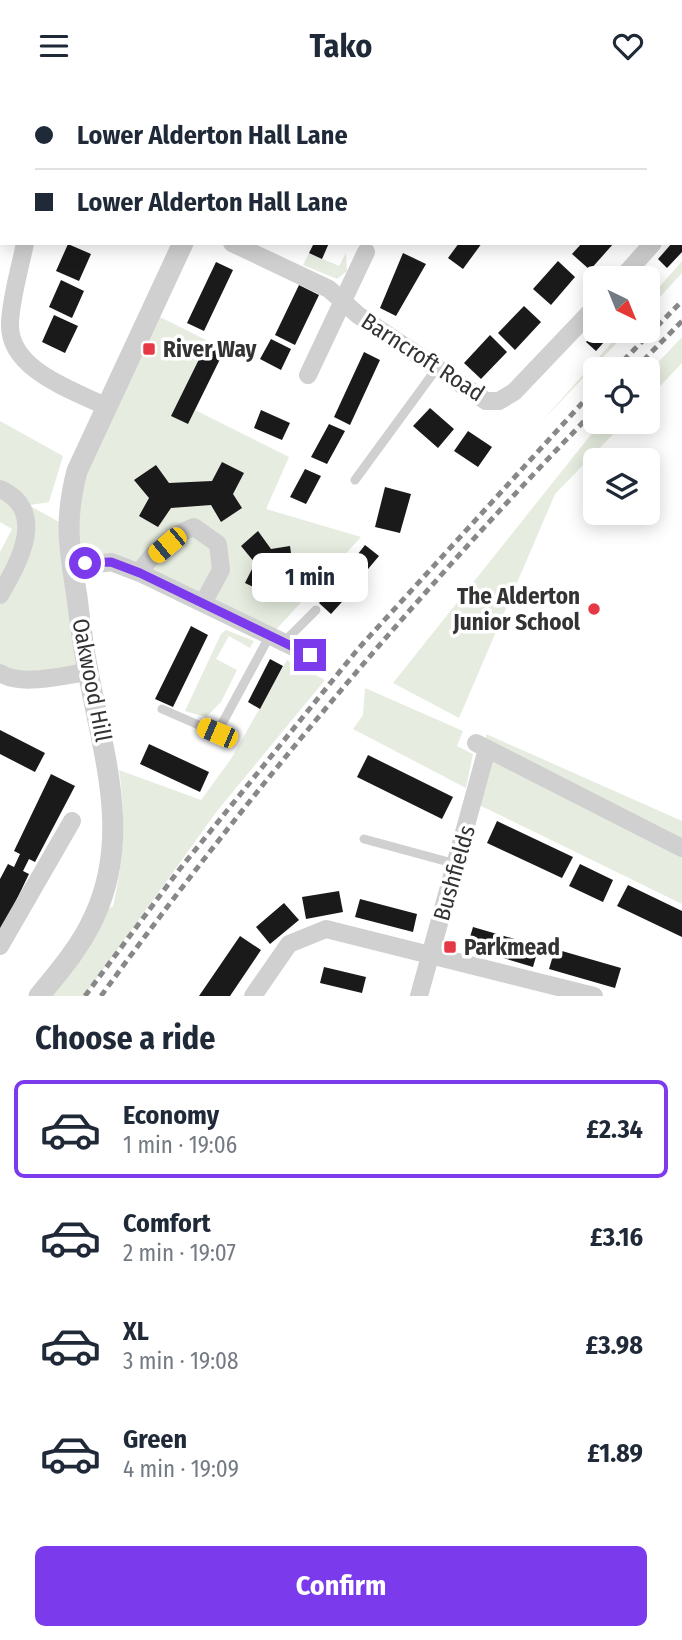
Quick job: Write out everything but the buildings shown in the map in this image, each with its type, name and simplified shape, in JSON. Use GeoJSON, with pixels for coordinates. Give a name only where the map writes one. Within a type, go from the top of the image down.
{"type":"FeatureCollection","features":[{"type":"Feature","properties":{"kind":"street"},"geometry":{"type":"LineString","coordinates":[[25,245],[10,324],[12,342],[19,353],[42,374],[107,407]]}},
{"type":"Feature","properties":{"kind":"street","name":"Oakwood Hill"},"geometry":{"type":"LineString","coordinates":[[39,996],[66,964],[94,918],[111,857],[114,824],[110,782],[88,672],[72,568],[68,538],[69,502],[77,471],[182,245]]}},
{"type":"Feature","properties":{"kind":"street","name":"Barncroft Road"},"geometry":{"type":"LineString","coordinates":[[236,245],[329,289],[359,315],[486,401],[499,401],[513,392],[583,319]]}},
{"type":"Feature","properties":{"kind":"street"},"geometry":{"type":"LineString","coordinates":[[633,266],[651,245]]}},
{"type":"Feature","properties":{"kind":"street"},"geometry":{"type":"LineString","coordinates":[[308,375],[366,252]]}},
{"type":"Feature","properties":{"kind":"street"},"geometry":{"type":"LineString","coordinates":[[0,489],[16,500],[27,531],[24,553],[0,595]]}},
{"type":"Feature","properties":{"kind":"street"},"geometry":{"type":"LineString","coordinates":[[140,573],[149,560],[185,530],[194,527],[205,532],[218,544],[221,570],[203,603]]}},
{"type":"Feature","properties":{"kind":"street"},"geometry":{"type":"LineString","coordinates":[[72,568],[111,562],[140,573],[310,655]]}},
{"type":"Feature","properties":{"kind":"street"},"geometry":{"type":"LineString","coordinates":[[0,673],[8,678],[21,678],[88,672]]}},
{"type":"Feature","properties":{"kind":"street","name":"Bushfields"},"geometry":{"type":"LineString","coordinates":[[419,996],[456,864],[482,746],[682,848]]}},
{"type":"Feature","properties":{"kind":"street"},"geometry":{"type":"LineString","coordinates":[[0,946],[72,821]]}},
{"type":"Feature","properties":{"kind":"street"},"geometry":{"type":"LineString","coordinates":[[253,996],[289,944],[326,929],[594,996]]}},
{"type":"Feature","properties":{"kind":"lane"},"geometry":{"type":"LineString","coordinates":[[355,480],[437,368]]}},
{"type":"Feature","properties":{"kind":"lane"},"geometry":{"type":"LineString","coordinates":[[162,709],[217,733],[276,640],[316,610]]}},
{"type":"Feature","properties":{"kind":"lane"},"geometry":{"type":"LineString","coordinates":[[364,839],[456,864]]}},
{"type":"Feature","properties":{"kind":"shaded area"},"geometry":{"type":"Polygon","coordinates":[[[309,253],[339,266],[346,253],[347,271],[337,279],[303,265],[309,253]]]}},
{"type":"Feature","properties":{"kind":"shaded area"},"geometry":{"type":"Polygon","coordinates":[[[682,261],[682,273],[660,297],[660,286],[682,261]]]}},
{"type":"Feature","properties":{"kind":"shaded area"},"geometry":{"type":"Polygon","coordinates":[[[152,313],[208,341],[172,416],[188,424],[195,410],[289,457],[266,509],[361,537],[271,635],[207,602],[224,571],[205,529],[143,563],[75,564],[71,502],[152,313]]]}},
{"type":"Feature","properties":{"kind":"shaded area"},"geometry":{"type":"Polygon","coordinates":[[[682,337],[682,363],[660,386],[660,360],[682,337]]]}},
{"type":"Feature","properties":{"kind":"shaded area"},"geometry":{"type":"Polygon","coordinates":[[[611,343],[617,343],[603,357],[599,357],[611,343]]]}},
{"type":"Feature","properties":{"kind":"shaded area"},"geometry":{"type":"Polygon","coordinates":[[[583,375],[583,378],[541,422],[583,375]]]}},
{"type":"Feature","properties":{"kind":"shaded area"},"geometry":{"type":"Polygon","coordinates":[[[0,421],[63,456],[49,502],[30,505],[18,490],[0,480],[0,421]]]}},
{"type":"Feature","properties":{"kind":"shaded area"},"geometry":{"type":"Polygon","coordinates":[[[591,434],[613,434],[600,448],[583,448],[583,465],[555,494],[459,718],[393,683],[591,434]]]}},
{"type":"Feature","properties":{"kind":"shaded area"},"geometry":{"type":"Polygon","coordinates":[[[0,489],[68,527],[88,672],[0,673],[0,552],[12,529],[0,522],[0,489]]]}},
{"type":"Feature","properties":{"kind":"shaded area"},"geometry":{"type":"Polygon","coordinates":[[[185,530],[218,544],[203,603],[144,566],[185,530]]]}},
{"type":"Feature","properties":{"kind":"shaded area"},"geometry":{"type":"Polygon","coordinates":[[[226,630],[254,641],[250,648],[229,636],[216,659],[237,670],[221,702],[206,717],[185,711],[221,634],[226,630]]]}},
{"type":"Feature","properties":{"kind":"shaded area"},"geometry":{"type":"Polygon","coordinates":[[[287,660],[325,680],[217,811],[84,996],[39,996],[94,918],[113,906],[123,838],[119,770],[201,800],[231,759],[287,660]]]}},
{"type":"Feature","properties":{"kind":"shaded area"},"geometry":{"type":"Polygon","coordinates":[[[365,688],[463,731],[457,746],[473,754],[466,788],[353,729],[363,715],[365,688]]]}},
{"type":"Feature","properties":{"kind":"shaded area"},"geometry":{"type":"Polygon","coordinates":[[[486,734],[682,821],[682,904],[475,803],[487,749],[486,734]]]}},
{"type":"Feature","properties":{"kind":"railway"},"geometry":{"type":"LineString","coordinates":[[627,357],[682,301]]}},
{"type":"Feature","properties":{"kind":"railway"},"geometry":{"type":"LineString","coordinates":[[647,357],[682,321]]}},
{"type":"Feature","properties":{"kind":"railway"},"geometry":{"type":"LineString","coordinates":[[85,996],[179,870],[358,649],[583,402]]}},
{"type":"Feature","properties":{"kind":"railway"},"geometry":{"type":"LineString","coordinates":[[101,996],[216,843],[338,694],[464,550],[583,423]]}},
{"type":"Feature","properties":{"kind":"place","name":"River Way"},"geometry":{"type":"Point","coordinates":[149,349]}},
{"type":"Feature","properties":{"kind":"place","name":"The Alderton Junior School"},"geometry":{"type":"Point","coordinates":[594,609]}},
{"type":"Feature","properties":{"kind":"place","name":"Parkmead"},"geometry":{"type":"Point","coordinates":[450,947]}},
{"type":"Feature","properties":{"kind":"route"},"geometry":{"type":"LineString","coordinates":[[85,563],[111,562],[140,573],[310,655]]}}]}
